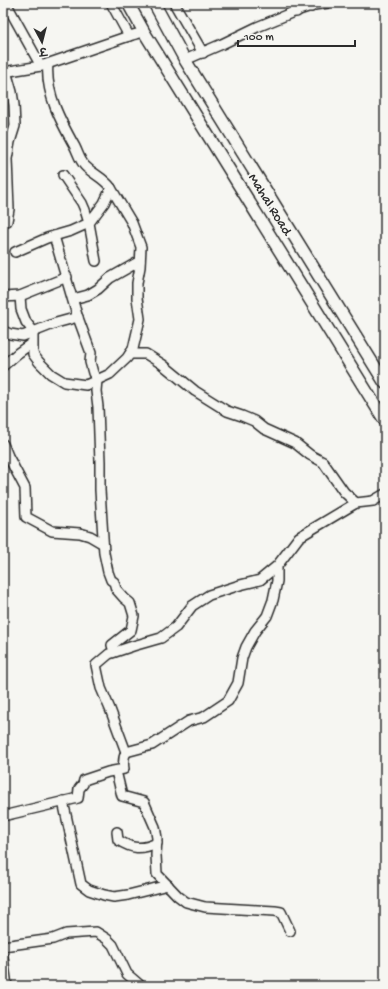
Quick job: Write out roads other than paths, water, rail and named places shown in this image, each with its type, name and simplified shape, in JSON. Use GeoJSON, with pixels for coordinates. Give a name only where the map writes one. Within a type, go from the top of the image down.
{"type":"FeatureCollection","features":[{"type":"Feature","properties":{"kind":"main road","name":"Mahal Road"},"geometry":{"type":"LineString","coordinates":[[128,3],[144,32],[385,421]]}},
{"type":"Feature","properties":{"kind":"main road","name":"Mahal Road"},"geometry":{"type":"LineString","coordinates":[[154,3],[185,60],[385,383]]}},
{"type":"Feature","properties":{"kind":"street"},"geometry":{"type":"LineString","coordinates":[[6,3],[45,65],[47,79],[55,107],[84,165],[108,183],[132,223],[141,247],[137,291],[140,319],[133,349],[110,374],[86,385],[64,382],[51,374],[33,354],[32,332],[21,309],[20,296]]}},
{"type":"Feature","properties":{"kind":"street"},"geometry":{"type":"LineString","coordinates":[[111,3],[129,36]]}},
{"type":"Feature","properties":{"kind":"street"},"geometry":{"type":"LineString","coordinates":[[174,3],[202,53]]}},
{"type":"Feature","properties":{"kind":"street"},"geometry":{"type":"LineString","coordinates":[[185,60],[257,27],[294,7],[328,3]]}},
{"type":"Feature","properties":{"kind":"street"},"geometry":{"type":"LineString","coordinates":[[3,222],[7,221],[9,209],[7,159],[15,126],[12,92],[5,72],[45,65],[144,32]]}},
{"type":"Feature","properties":{"kind":"street"},"geometry":{"type":"LineString","coordinates":[[63,175],[85,210],[96,261]]}},
{"type":"Feature","properties":{"kind":"street"},"geometry":{"type":"LineString","coordinates":[[15,252],[54,236],[72,231],[89,223],[104,203],[111,188]]}},
{"type":"Feature","properties":{"kind":"street"},"geometry":{"type":"LineString","coordinates":[[54,236],[78,317],[91,353],[90,362],[97,380],[96,390],[102,543],[108,572],[116,589],[130,603],[134,616],[131,630],[112,645],[114,652]]}},
{"type":"Feature","properties":{"kind":"street"},"geometry":{"type":"LineString","coordinates":[[73,299],[88,295],[98,289],[110,278],[140,261]]}},
{"type":"Feature","properties":{"kind":"street"},"geometry":{"type":"LineString","coordinates":[[3,297],[20,296],[67,277]]}},
{"type":"Feature","properties":{"kind":"street"},"geometry":{"type":"LineString","coordinates":[[3,331],[10,334],[23,336],[56,323],[78,317]]}},
{"type":"Feature","properties":{"kind":"street"},"geometry":{"type":"LineString","coordinates":[[3,366],[32,343]]}},
{"type":"Feature","properties":{"kind":"street"},"geometry":{"type":"LineString","coordinates":[[130,354],[146,354],[162,364],[209,401],[227,411],[254,421],[264,429],[295,443],[322,462],[344,492],[356,503]]}},
{"type":"Feature","properties":{"kind":"street"},"geometry":{"type":"LineString","coordinates":[[3,444],[26,488],[26,517],[52,531],[80,533],[90,536],[102,543]]}},
{"type":"Feature","properties":{"kind":"street"},"geometry":{"type":"LineString","coordinates":[[3,816],[78,798],[79,788],[83,784],[84,780],[124,769],[123,764],[126,752],[101,688],[96,665],[109,654],[161,638],[176,627],[192,606],[204,598],[240,585],[260,580],[278,566],[299,537],[356,503],[373,501],[385,494]]}},
{"type":"Feature","properties":{"kind":"street"},"geometry":{"type":"LineString","coordinates":[[126,752],[152,745],[190,720],[204,718],[228,701],[238,683],[242,658],[246,647],[269,611],[277,581],[278,566]]}},
{"type":"Feature","properties":{"kind":"street"},"geometry":{"type":"LineString","coordinates":[[116,771],[122,796],[144,802],[155,827],[157,838],[156,855],[158,874],[178,896],[186,902],[205,907],[281,912],[290,931]]}},
{"type":"Feature","properties":{"kind":"street"},"geometry":{"type":"LineString","coordinates":[[63,802],[81,884],[89,890],[114,897],[168,885]]}},
{"type":"Feature","properties":{"kind":"street"},"geometry":{"type":"LineString","coordinates":[[117,832],[118,840],[125,845],[139,849],[157,844]]}},
{"type":"Feature","properties":{"kind":"street"},"geometry":{"type":"LineString","coordinates":[[3,946],[53,939],[66,934],[96,932],[107,939],[112,945],[128,974],[141,986]]}},
{"type":"Feature","properties":{"kind":"street"},"geometry":{"type":"LineString","coordinates":[[3,957],[7,986]]}}]}
